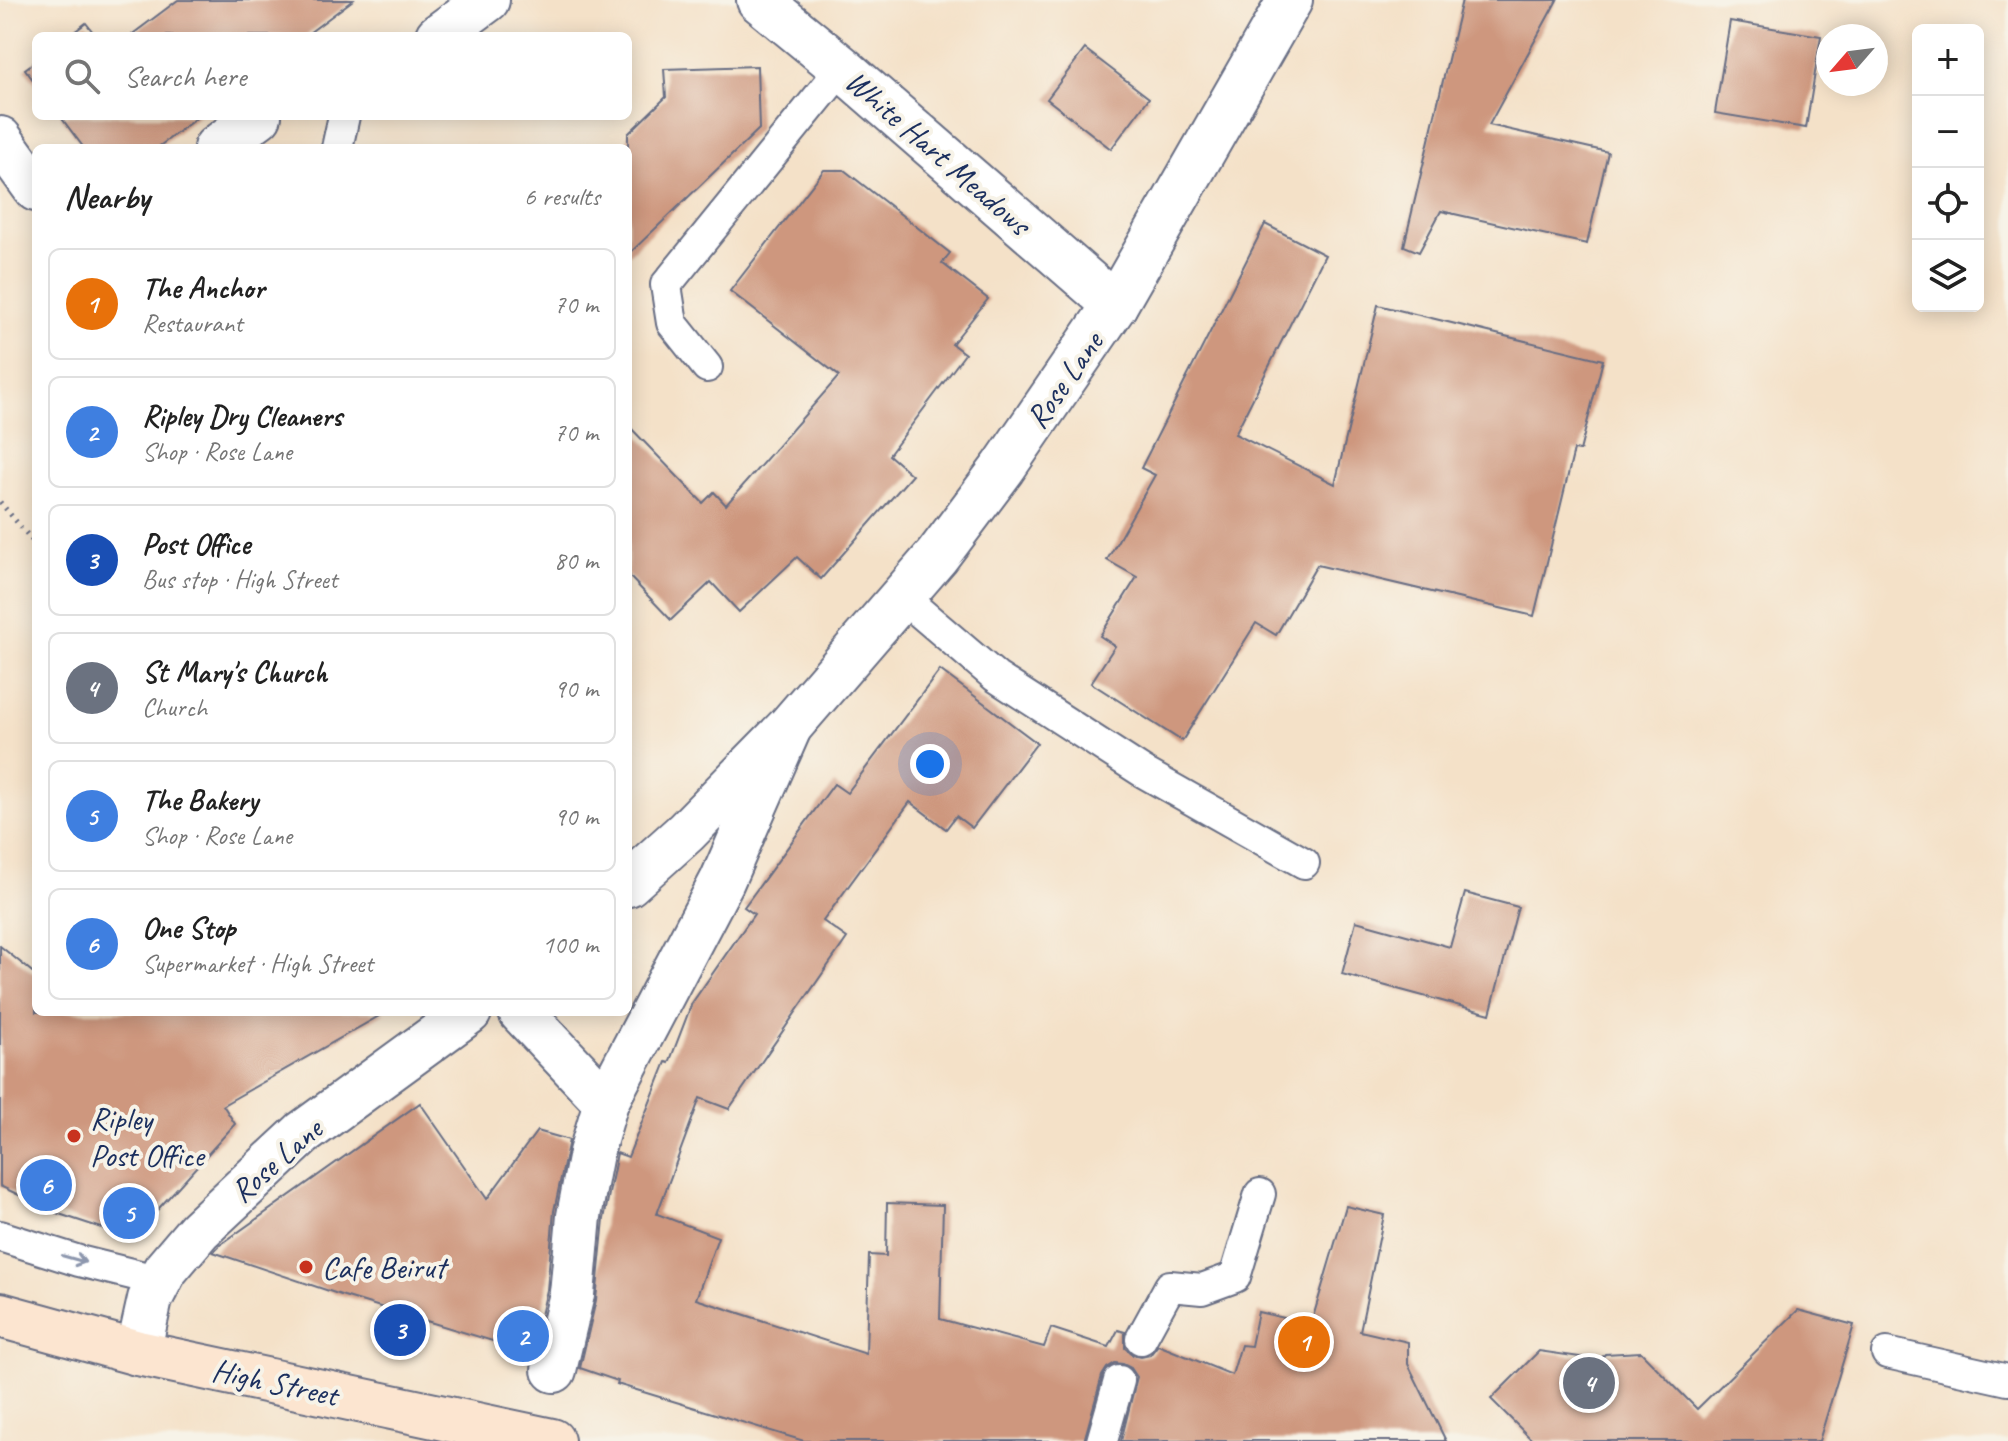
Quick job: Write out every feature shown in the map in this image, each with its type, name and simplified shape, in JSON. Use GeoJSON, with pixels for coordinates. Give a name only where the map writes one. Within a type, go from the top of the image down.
{"type":"FeatureCollection","features":[{"type":"Feature","properties":{"kind":"main road","name":"High Street"},"geometry":{"type":"LineString","coordinates":[[0,1315],[138,1353],[552,1441]]}},
{"type":"Feature","properties":{"kind":"street"},"geometry":{"type":"LineString","coordinates":[[441,20],[487,0]]}},
{"type":"Feature","properties":{"kind":"street","name":"White Hart Meadows"},"geometry":{"type":"LineString","coordinates":[[759,0],[1115,305]]}},
{"type":"Feature","properties":{"kind":"street","name":"Rose Lane"},"geometry":{"type":"LineString","coordinates":[[632,880],[686,832],[790,726],[937,556],[1003,468],[1115,305],[1290,0]]}},
{"type":"Feature","properties":{"kind":"street"},"geometry":{"type":"LineString","coordinates":[[221,144],[254,120]]}},
{"type":"Feature","properties":{"kind":"street"},"geometry":{"type":"LineString","coordinates":[[0,139],[32,183]]}},
{"type":"Feature","properties":{"kind":"street","name":"Rose Lane"},"geometry":{"type":"LineString","coordinates":[[554,1370],[572,1294],[579,1216],[591,1153],[606,1102],[722,881],[790,726]]}},
{"type":"Feature","properties":{"kind":"street","name":"Rose Lane"},"geometry":{"type":"LineString","coordinates":[[138,1353],[150,1299],[199,1230],[303,1133],[464,1016]]}},
{"type":"Feature","properties":{"kind":"street"},"geometry":{"type":"LineString","coordinates":[[525,1016],[606,1102]]}},
{"type":"Feature","properties":{"kind":"lane"},"geometry":{"type":"LineString","coordinates":[[707,367],[672,323],[666,285],[842,68]]}},
{"type":"Feature","properties":{"kind":"lane"},"geometry":{"type":"LineString","coordinates":[[338,144],[343,120]]}},
{"type":"Feature","properties":{"kind":"lane"},"geometry":{"type":"LineString","coordinates":[[901,596],[996,677],[1143,772],[1304,863]]}},
{"type":"Feature","properties":{"kind":"lane"},"geometry":{"type":"LineString","coordinates":[[1141,1339],[1170,1286],[1202,1289],[1235,1277],[1260,1194]]}},
{"type":"Feature","properties":{"kind":"lane"},"geometry":{"type":"LineString","coordinates":[[0,1236],[79,1261],[160,1281]]}},
{"type":"Feature","properties":{"kind":"lane"},"geometry":{"type":"LineString","coordinates":[[1887,1353],[2008,1380]]}},
{"type":"Feature","properties":{"kind":"lane"},"geometry":{"type":"LineString","coordinates":[[1102,1441],[1119,1381]]}},
{"type":"Feature","properties":{"kind":"path"},"geometry":{"type":"LineString","coordinates":[[0,502],[32,540]]}},
{"type":"Feature","properties":{"kind":"building"},"geometry":{"type":"Polygon","coordinates":[[[178,0],[353,0],[310,32],[135,32],[178,0]]]}},
{"type":"Feature","properties":{"kind":"building"},"geometry":{"type":"Polygon","coordinates":[[[1462,0],[1557,0],[1489,125],[1608,152],[1587,244],[1441,211],[1419,252],[1404,246],[1462,0]]]}},
{"type":"Feature","properties":{"kind":"building"},"geometry":{"type":"Polygon","coordinates":[[[1730,21],[1816,35],[1816,67],[1806,128],[1715,113],[1730,21]]]}},
{"type":"Feature","properties":{"kind":"building"},"geometry":{"type":"Polygon","coordinates":[[[86,23],[93,32],[74,32],[86,23]]]}},
{"type":"Feature","properties":{"kind":"building"},"geometry":{"type":"Polygon","coordinates":[[[1085,49],[1149,98],[1111,149],[1047,99],[1085,49]]]}},
{"type":"Feature","properties":{"kind":"building"},"geometry":{"type":"Polygon","coordinates":[[[32,64],[32,79],[25,69],[32,64]]]}},
{"type":"Feature","properties":{"kind":"building"},"geometry":{"type":"Polygon","coordinates":[[[757,66],[759,129],[632,251],[632,144],[628,144],[628,134],[666,97],[664,69],[757,66]]]}},
{"type":"Feature","properties":{"kind":"building"},"geometry":{"type":"Polygon","coordinates":[[[63,120],[194,120],[162,144],[81,144],[63,120]]]}},
{"type":"Feature","properties":{"kind":"building"},"geometry":{"type":"Polygon","coordinates":[[[824,170],[844,170],[950,253],[942,263],[988,299],[952,344],[965,354],[889,455],[912,475],[821,579],[797,557],[739,612],[711,582],[671,620],[632,579],[632,429],[703,503],[714,492],[726,505],[839,376],[730,291],[824,170]]]}},
{"type":"Feature","properties":{"kind":"building"},"geometry":{"type":"Polygon","coordinates":[[[1265,224],[1325,255],[1235,434],[1335,484],[1378,305],[1603,360],[1580,451],[1574,450],[1534,616],[1317,565],[1276,635],[1256,623],[1182,741],[1091,683],[1115,646],[1100,636],[1137,577],[1107,560],[1155,475],[1141,468],[1265,224]]]}},
{"type":"Feature","properties":{"kind":"building"},"geometry":{"type":"Polygon","coordinates":[[[940,670],[1037,743],[972,828],[956,816],[946,829],[910,802],[823,921],[847,938],[729,1109],[700,1098],[657,1214],[718,1237],[696,1299],[866,1354],[869,1255],[886,1256],[887,1203],[943,1205],[940,1319],[1044,1347],[1051,1328],[1109,1347],[1118,1330],[1125,1332],[1125,1348],[1133,1355],[1150,1355],[1158,1345],[1232,1375],[1241,1345],[1251,1346],[1258,1312],[1311,1324],[1346,1206],[1384,1215],[1360,1331],[1408,1342],[1408,1364],[1446,1441],[1121,1441],[1137,1377],[1131,1368],[1115,1363],[1102,1376],[1084,1441],[804,1441],[617,1384],[618,1381],[580,1368],[596,1300],[604,1219],[617,1153],[628,1157],[692,1003],[754,914],[744,907],[834,784],[847,793],[940,670]]]}},
{"type":"Feature","properties":{"kind":"building"},"geometry":{"type":"Polygon","coordinates":[[[1465,893],[1518,907],[1490,1014],[1342,974],[1356,921],[1450,947],[1465,893]]]}},
{"type":"Feature","properties":{"kind":"building"},"geometry":{"type":"Polygon","coordinates":[[[0,946],[32,972],[32,1016],[379,1016],[223,1105],[235,1124],[132,1238],[59,1214],[0,1186],[0,946]]]}},
{"type":"Feature","properties":{"kind":"building"},"geometry":{"type":"Polygon","coordinates":[[[420,1103],[487,1199],[537,1131],[569,1140],[554,1211],[547,1290],[532,1353],[344,1296],[213,1252],[420,1103]]]}},
{"type":"Feature","properties":{"kind":"building"},"geometry":{"type":"Polygon","coordinates":[[[1798,1310],[1854,1325],[1819,1441],[1533,1441],[1491,1399],[1539,1351],[1600,1360],[1605,1354],[1641,1352],[1697,1409],[1798,1310]]]}},
{"type":"Feature","properties":{"kind":"place","name":"Ripley Post Office"},"geometry":{"type":"Point","coordinates":[74,1136]}},
{"type":"Feature","properties":{"kind":"place","name":"One Stop"},"geometry":{"type":"Point","coordinates":[46,1185]}},
{"type":"Feature","properties":{"kind":"place","name":"The Bakery"},"geometry":{"type":"Point","coordinates":[129,1213]}},
{"type":"Feature","properties":{"kind":"place","name":"Cafe Beirut"},"geometry":{"type":"Point","coordinates":[306,1267]}},
{"type":"Feature","properties":{"kind":"place","name":"Post Office"},"geometry":{"type":"Point","coordinates":[400,1330]}},
{"type":"Feature","properties":{"kind":"place","name":"Ripley Dry Cleaners"},"geometry":{"type":"Point","coordinates":[523,1336]}},
{"type":"Feature","properties":{"kind":"place","name":"The Anchor"},"geometry":{"type":"Point","coordinates":[1304,1342]}},
{"type":"Feature","properties":{"kind":"place","name":"St Mary's Church"},"geometry":{"type":"Point","coordinates":[1589,1383]}}]}
